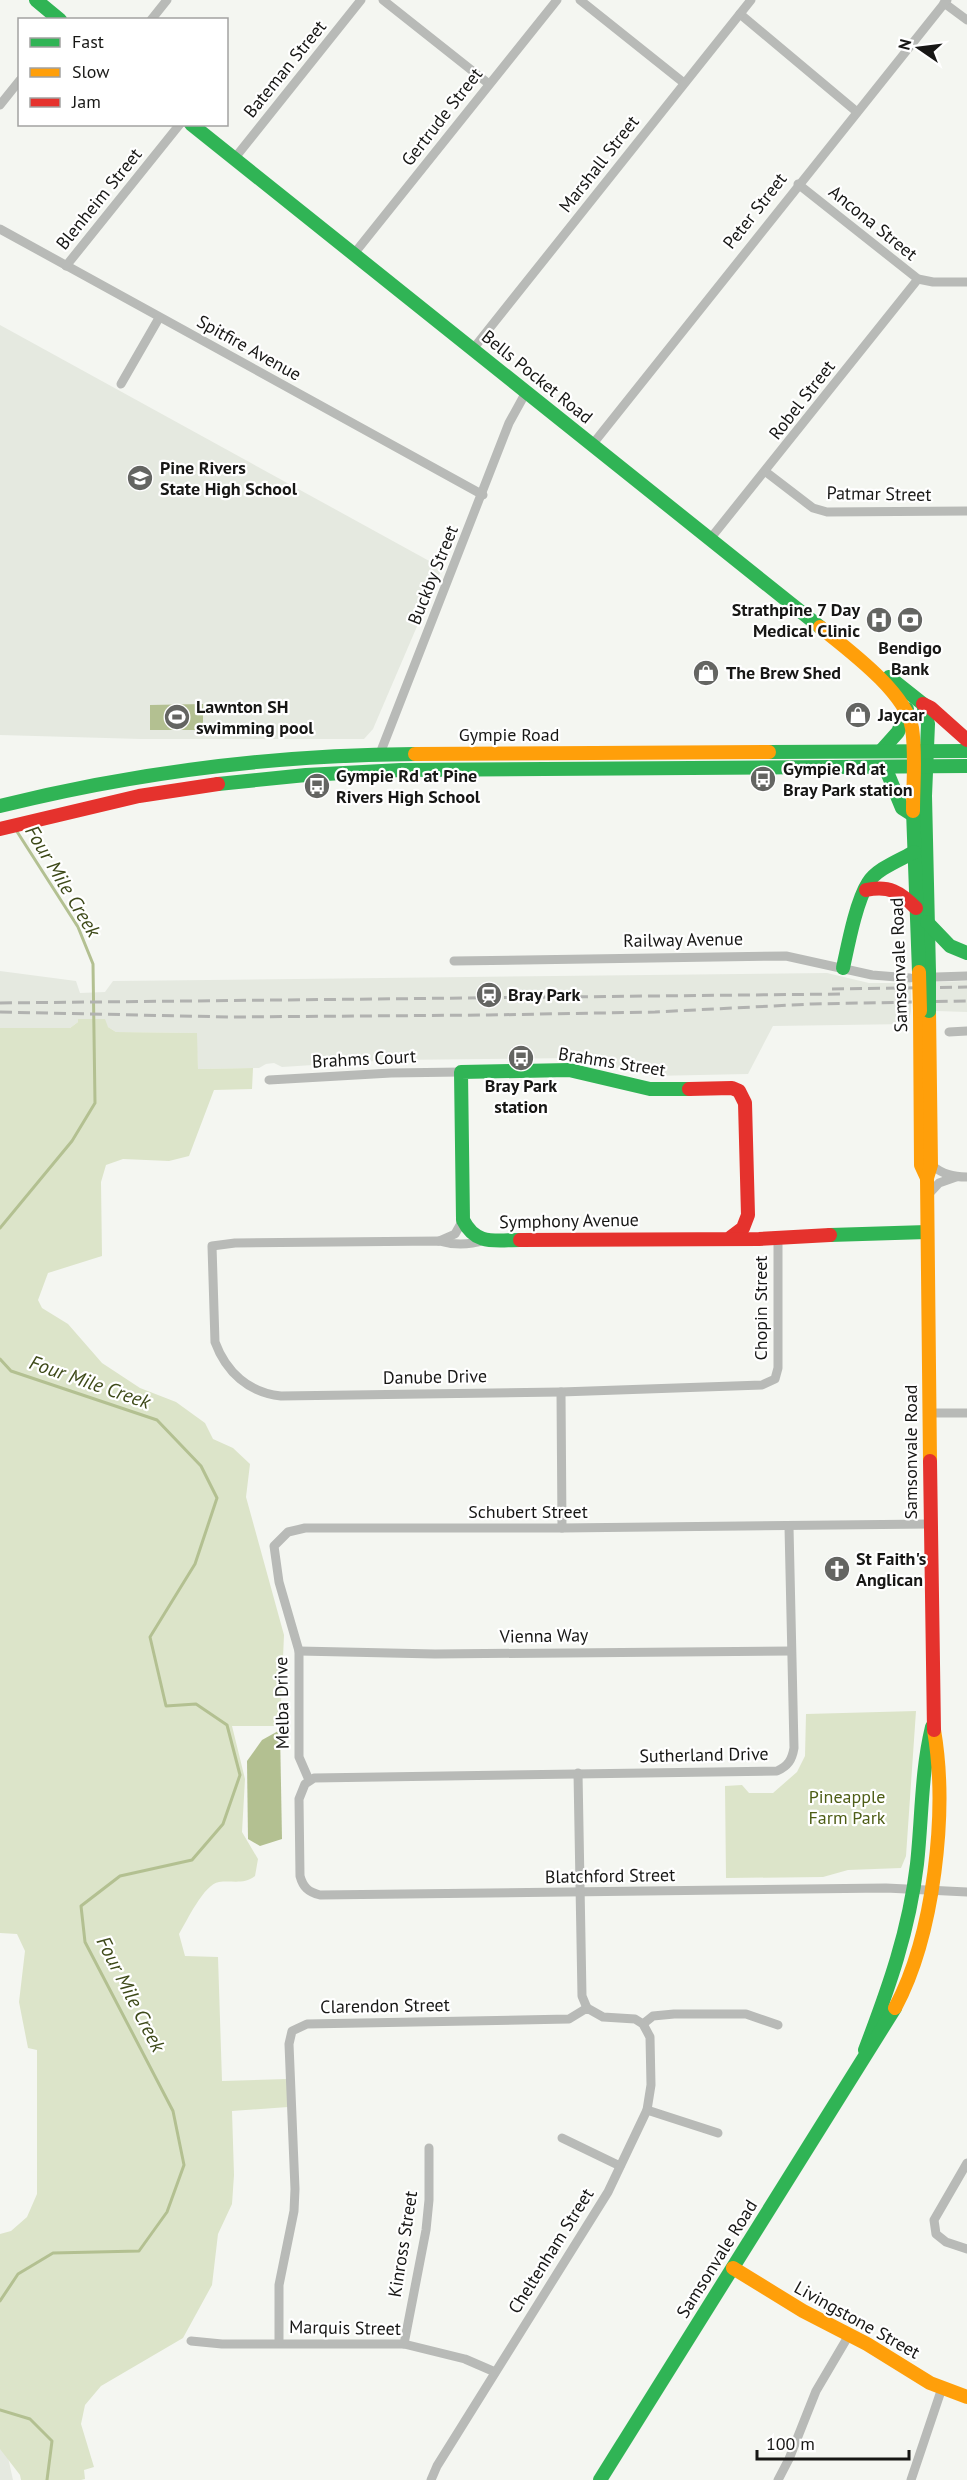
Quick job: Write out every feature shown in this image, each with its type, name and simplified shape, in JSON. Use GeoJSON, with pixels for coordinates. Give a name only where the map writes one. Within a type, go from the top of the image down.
{"type":"FeatureCollection","features":[{"type":"Feature","properties":{"kind":"main road"},"geometry":{"type":"LineString","coordinates":[[36,0],[58,18]]}},
{"type":"Feature","properties":{"kind":"main road","name":"Bells Pocket Road"},"geometry":{"type":"LineString","coordinates":[[193,126],[473,349],[525,394],[859,659],[869,671],[899,697],[907,709]]}},
{"type":"Feature","properties":{"kind":"main road","name":"Bells Pocket Road"},"geometry":{"type":"LineString","coordinates":[[859,659],[874,665],[931,708],[967,740]]}},
{"type":"Feature","properties":{"kind":"main road"},"geometry":{"type":"LineString","coordinates":[[920,751],[928,724],[923,704]]}},
{"type":"Feature","properties":{"kind":"main road"},"geometry":{"type":"LineString","coordinates":[[907,709],[920,751]]}},
{"type":"Feature","properties":{"kind":"main road"},"geometry":{"type":"LineString","coordinates":[[881,751],[898,732],[907,709]]}},
{"type":"Feature","properties":{"kind":"main road","name":"Gympie Road"},"geometry":{"type":"LineString","coordinates":[[0,829],[33,821],[57,804],[121,777],[282,758],[380,754],[967,750]]}},
{"type":"Feature","properties":{"kind":"main road","name":"Samsonvale Road"},"geometry":{"type":"LineString","coordinates":[[600,2480],[864,2056],[882,2033],[900,1998],[922,1939],[932,1891],[939,1825],[938,1748],[933,1725],[927,1232],[929,1171],[921,1165],[924,1011],[916,908],[913,815],[920,751]]}},
{"type":"Feature","properties":{"kind":"main road","name":"Gympie Road"},"geometry":{"type":"LineString","coordinates":[[0,806],[20,800],[57,804],[296,776],[378,771],[967,766]]}},
{"type":"Feature","properties":{"kind":"main road"},"geometry":{"type":"LineString","coordinates":[[885,767],[902,808],[913,815]]}},
{"type":"Feature","properties":{"kind":"main road","name":"Samsonvale Road"},"geometry":{"type":"LineString","coordinates":[[919,767],[927,922],[923,975]]}},
{"type":"Feature","properties":{"kind":"main road"},"geometry":{"type":"LineString","coordinates":[[843,968],[856,914],[868,882],[874,875],[914,852]]}},
{"type":"Feature","properties":{"kind":"main road"},"geometry":{"type":"LineString","coordinates":[[866,890],[888,886],[900,891],[916,908]]}},
{"type":"Feature","properties":{"kind":"main road"},"geometry":{"type":"LineString","coordinates":[[927,922],[950,946],[967,952]]}},
{"type":"Feature","properties":{"kind":"main road","name":"Brahms Street"},"geometry":{"type":"LineString","coordinates":[[461,1072],[569,1070],[650,1089],[739,1090],[745,1103],[748,1215]]}},
{"type":"Feature","properties":{"kind":"main road"},"geometry":{"type":"LineString","coordinates":[[461,1072],[463,1220],[469,1232],[484,1240]]}},
{"type":"Feature","properties":{"kind":"main road"},"geometry":{"type":"LineString","coordinates":[[748,1215],[755,1230],[773,1237]]}},
{"type":"Feature","properties":{"kind":"main road"},"geometry":{"type":"LineString","coordinates":[[731,1237],[743,1228],[748,1215]]}},
{"type":"Feature","properties":{"kind":"main road","name":"Symphony Avenue"},"geometry":{"type":"LineString","coordinates":[[484,1240],[731,1237],[759,1239],[927,1232]]}},
{"type":"Feature","properties":{"kind":"main road","name":"Samsonvale Road"},"geometry":{"type":"LineString","coordinates":[[864,2056],[872,2027],[896,1968],[913,1889],[927,1747],[933,1725]]}},
{"type":"Feature","properties":{"kind":"main road","name":"Livingstone Street"},"geometry":{"type":"LineString","coordinates":[[733,2268],[803,2311],[942,2388],[967,2397]]}},
{"type":"Feature","properties":{"kind":"street"},"geometry":{"type":"LineString","coordinates":[[153,18],[167,0]]}},
{"type":"Feature","properties":{"kind":"street","name":"Bateman Street"},"geometry":{"type":"LineString","coordinates":[[234,159],[361,0]]}},
{"type":"Feature","properties":{"kind":"street"},"geometry":{"type":"LineString","coordinates":[[383,0],[489,84]]}},
{"type":"Feature","properties":{"kind":"street","name":"Gertrude Street"},"geometry":{"type":"LineString","coordinates":[[354,255],[557,0]]}},
{"type":"Feature","properties":{"kind":"street"},"geometry":{"type":"LineString","coordinates":[[580,0],[684,83]]}},
{"type":"Feature","properties":{"kind":"street","name":"Marshall Street"},"geometry":{"type":"LineString","coordinates":[[473,349],[751,0]]}},
{"type":"Feature","properties":{"kind":"street"},"geometry":{"type":"LineString","coordinates":[[946,2],[967,20]]}},
{"type":"Feature","properties":{"kind":"street","name":"Peter Street"},"geometry":{"type":"LineString","coordinates":[[592,445],[798,184],[946,2]]}},
{"type":"Feature","properties":{"kind":"street"},"geometry":{"type":"LineString","coordinates":[[740,14],[857,112]]}},
{"type":"Feature","properties":{"kind":"street"},"geometry":{"type":"LineString","coordinates":[[0,105],[18,82]]}},
{"type":"Feature","properties":{"kind":"street","name":"Blenheim Street"},"geometry":{"type":"LineString","coordinates":[[66,266],[178,126]]}},
{"type":"Feature","properties":{"kind":"street","name":"Ancona Street"},"geometry":{"type":"LineString","coordinates":[[798,184],[918,279],[933,282],[967,282]]}},
{"type":"Feature","properties":{"kind":"street","name":"Spitfire Avenue"},"geometry":{"type":"LineString","coordinates":[[0,229],[483,495]]}},
{"type":"Feature","properties":{"kind":"street","name":"Robel Street"},"geometry":{"type":"LineString","coordinates":[[710,540],[918,279]]}},
{"type":"Feature","properties":{"kind":"street"},"geometry":{"type":"LineString","coordinates":[[121,384],[159,318]]}},
{"type":"Feature","properties":{"kind":"street","name":"Buckby Street"},"geometry":{"type":"LineString","coordinates":[[378,771],[380,754],[483,495],[509,423],[525,394]]}},
{"type":"Feature","properties":{"kind":"street","name":"Patmar Street"},"geometry":{"type":"LineString","coordinates":[[766,471],[813,508],[827,512],[967,511]]}},
{"type":"Feature","properties":{"kind":"street","name":"Railway Avenue"},"geometry":{"type":"LineString","coordinates":[[454,961],[786,956],[884,976],[967,976]]}},
{"type":"Feature","properties":{"kind":"street"},"geometry":{"type":"LineString","coordinates":[[950,1032],[967,1032]]}},
{"type":"Feature","properties":{"kind":"street","name":"Brahms Court"},"geometry":{"type":"LineString","coordinates":[[269,1080],[391,1073],[461,1072]]}},
{"type":"Feature","properties":{"kind":"street"},"geometry":{"type":"LineString","coordinates":[[929,1171],[967,1177]]}},
{"type":"Feature","properties":{"kind":"street"},"geometry":{"type":"LineString","coordinates":[[927,1196],[939,1183],[956,1177]]}},
{"type":"Feature","properties":{"kind":"street"},"geometry":{"type":"LineString","coordinates":[[439,1241],[455,1234],[463,1220]]}},
{"type":"Feature","properties":{"kind":"street","name":"Chopin Street"},"geometry":{"type":"LineString","coordinates":[[773,1237],[778,1368],[775,1379]]}},
{"type":"Feature","properties":{"kind":"street","name":"Symphony Avenue"},"geometry":{"type":"LineString","coordinates":[[212,1246],[235,1243],[439,1241],[448,1244],[475,1243],[484,1240]]}},
{"type":"Feature","properties":{"kind":"street","name":"Danube Drive"},"geometry":{"type":"LineString","coordinates":[[212,1246],[213,1310],[217,1349],[239,1379],[250,1388],[265,1395],[561,1392],[762,1385],[775,1379]]}},
{"type":"Feature","properties":{"kind":"street"},"geometry":{"type":"LineString","coordinates":[[561,1392],[562,1528]]}},
{"type":"Feature","properties":{"kind":"street"},"geometry":{"type":"LineString","coordinates":[[929,1413],[967,1413]]}},
{"type":"Feature","properties":{"kind":"street"},"geometry":{"type":"LineString","coordinates":[[789,1527],[930,1524]]}},
{"type":"Feature","properties":{"kind":"street","name":"Schubert Street"},"geometry":{"type":"LineString","coordinates":[[274,1546],[288,1532],[305,1528],[789,1527]]}},
{"type":"Feature","properties":{"kind":"street","name":"Sutherland Drive"},"geometry":{"type":"LineString","coordinates":[[309,1780],[321,1777],[777,1771],[784,1768],[793,1756],[794,1748],[789,1527]]}},
{"type":"Feature","properties":{"kind":"street","name":"Melba Drive"},"geometry":{"type":"LineString","coordinates":[[274,1546],[279,1582],[298,1652],[298,1757],[309,1780]]}},
{"type":"Feature","properties":{"kind":"street","name":"Vienna Way"},"geometry":{"type":"LineString","coordinates":[[298,1652],[447,1654],[791,1651]]}},
{"type":"Feature","properties":{"kind":"street"},"geometry":{"type":"LineString","coordinates":[[578,1773],[582,1996],[587,2008],[603,2017],[635,2019],[643,2024],[653,2016],[746,2014],[778,2025]]}},
{"type":"Feature","properties":{"kind":"street","name":"Blatchford Street"},"geometry":{"type":"LineString","coordinates":[[309,1780],[302,1788],[299,1799],[300,1876],[303,1885],[308,1890],[320,1895],[886,1888],[967,1892]]}},
{"type":"Feature","properties":{"kind":"street","name":"Clarendon Street"},"geometry":{"type":"LineString","coordinates":[[279,2343],[279,2285],[294,2211],[295,2189],[289,2044],[292,2031],[307,2024],[569,2019],[587,2008]]}},
{"type":"Feature","properties":{"kind":"street","name":"Cheltenham Street"},"geometry":{"type":"LineString","coordinates":[[431,2480],[495,2372],[608,2192],[647,2110],[651,2085],[650,2037],[643,2024]]}},
{"type":"Feature","properties":{"kind":"street"},"geometry":{"type":"LineString","coordinates":[[647,2110],[718,2133]]}},
{"type":"Feature","properties":{"kind":"street"},"geometry":{"type":"LineString","coordinates":[[562,2138],[620,2166]]}},
{"type":"Feature","properties":{"kind":"street","name":"Kinross Street"},"geometry":{"type":"LineString","coordinates":[[404,2344],[426,2230],[429,2200],[429,2148]]}},
{"type":"Feature","properties":{"kind":"street"},"geometry":{"type":"LineString","coordinates":[[967,2163],[934,2220],[936,2234],[945,2242],[967,2249]]}},
{"type":"Feature","properties":{"kind":"street"},"geometry":{"type":"LineString","coordinates":[[778,2480],[789,2459],[816,2391],[849,2335]]}},
{"type":"Feature","properties":{"kind":"street","name":"Marquis Street"},"geometry":{"type":"LineString","coordinates":[[191,2341],[222,2344],[404,2344],[465,2359],[495,2372]]}},
{"type":"Feature","properties":{"kind":"street"},"geometry":{"type":"LineString","coordinates":[[911,2480],[942,2388]]}},
{"type":"Feature","properties":{"kind":"shaded area","name":"Pine Rivers State High School"},"geometry":{"type":"Polygon","coordinates":[[[0,325],[442,568],[373,729],[364,739],[141,739],[0,735],[0,325]]]}},
{"type":"Feature","properties":{"kind":"shaded area","name":"Lawnton SH swimming pool"},"geometry":{"type":"Polygon","coordinates":[[[203,704],[203,730],[150,730],[150,705],[203,704]]]}},
{"type":"Feature","properties":{"kind":"shaded area"},"geometry":{"type":"Polygon","coordinates":[[[0,971],[76,981],[80,993],[105,992],[113,981],[827,973],[869,983],[911,983],[911,1011],[908,1024],[773,1026],[748,1074],[651,1076],[575,1058],[391,1060],[282,1067],[274,1063],[259,1068],[198,1069],[196,1033],[116,1032],[108,1027],[78,1022],[70,1028],[0,1028],[0,971]]]}},
{"type":"Feature","properties":{"kind":"shaded area"},"geometry":{"type":"Polygon","coordinates":[[[967,981],[967,1012],[936,1011],[936,982],[967,981]]]}},
{"type":"Feature","properties":{"kind":"shaded area"},"geometry":{"type":"Polygon","coordinates":[[[280,1730],[282,1839],[260,1846],[248,1839],[247,1761],[262,1740],[280,1730]]]}},
{"type":"Feature","properties":{"kind":"shaded area"},"geometry":{"type":"Polygon","coordinates":[[[4,2439],[13,2480],[0,2480],[0,2440],[4,2439]]]}},
{"type":"Feature","properties":{"kind":"green space"},"geometry":{"type":"Polygon","coordinates":[[[78,1019],[105,1019],[108,1027],[116,1032],[197,1033],[198,1069],[253,1068],[252,1089],[214,1090],[189,1156],[169,1161],[123,1159],[106,1165],[101,1182],[102,1256],[48,1273],[38,1300],[42,1308],[68,1324],[102,1363],[140,1388],[176,1402],[205,1423],[213,1439],[233,1448],[250,1464],[246,1497],[284,1635],[280,1726],[232,1726],[245,1779],[242,1832],[258,1859],[255,1876],[242,1881],[213,1884],[191,1912],[179,1934],[185,1956],[218,1957],[222,2081],[287,2079],[288,2107],[232,2111],[234,2175],[232,2204],[218,2234],[212,2285],[183,2338],[101,2386],[85,2405],[81,2424],[94,2467],[84,2470],[85,2479],[81,2480],[21,2480],[20,2475],[0,2449],[0,2234],[11,2231],[27,2217],[37,2194],[37,2050],[28,2048],[19,2002],[25,1951],[17,1934],[0,1933],[0,1028],[70,1028],[78,1022],[78,1019]]]}},
{"type":"Feature","properties":{"kind":"green space","name":"Pineapple Farm Park"},"geometry":{"type":"Polygon","coordinates":[[[916,1711],[906,1856],[901,1868],[848,1870],[823,1877],[726,1878],[725,1786],[742,1785],[749,1793],[773,1793],[797,1772],[805,1756],[806,1714],[916,1711]]]}},
{"type":"Feature","properties":{"kind":"waterway","name":"Four Mile Creek"},"geometry":{"type":"LineString","coordinates":[[0,1228],[72,1141],[95,1103],[93,964],[78,927],[16,830]]}},
{"type":"Feature","properties":{"kind":"waterway","name":"Four Mile Creek"},"geometry":{"type":"LineString","coordinates":[[0,1359],[11,1371],[157,1420],[201,1466],[217,1498],[195,1564],[150,1637],[166,1706],[196,1704],[227,1725],[240,1775],[223,1824],[192,1860],[120,1876],[81,1906],[85,1942],[173,2111],[184,2165],[167,2212],[139,2251],[53,2253],[18,2274],[0,2301]]}},
{"type":"Feature","properties":{"kind":"waterway","name":"Four Mile Creek"},"geometry":{"type":"LineString","coordinates":[[0,2410],[30,2419],[52,2441],[47,2480]]}},
{"type":"Feature","properties":{"kind":"railway"},"geometry":{"type":"LineString","coordinates":[[832,989],[967,987]]}},
{"type":"Feature","properties":{"kind":"railway"},"geometry":{"type":"LineString","coordinates":[[0,1003],[840,994]]}},
{"type":"Feature","properties":{"kind":"railway"},"geometry":{"type":"LineString","coordinates":[[0,1012],[230,1017],[489,1015],[655,1012],[812,1004],[967,1001]]}},
{"type":"Feature","properties":{"kind":"traffic: fast"},"geometry":{"type":"LineString","coordinates":[[36,0],[58,18]]}},
{"type":"Feature","properties":{"kind":"traffic: fast"},"geometry":{"type":"LineString","coordinates":[[194,126],[820,627]]}},
{"type":"Feature","properties":{"kind":"traffic: fast"},"geometry":{"type":"LineString","coordinates":[[889,677],[923,704],[928,724],[925,796],[929,972]]}},
{"type":"Feature","properties":{"kind":"traffic: fast"},"geometry":{"type":"LineString","coordinates":[[881,751],[898,732],[907,709]]}},
{"type":"Feature","properties":{"kind":"traffic: fast"},"geometry":{"type":"LineString","coordinates":[[769,752],[967,751]]}},
{"type":"Feature","properties":{"kind":"traffic: fast"},"geometry":{"type":"LineString","coordinates":[[0,806],[102,784],[206,768],[310,758],[415,754]]}},
{"type":"Feature","properties":{"kind":"traffic: fast"},"geometry":{"type":"LineString","coordinates":[[218,784],[306,775],[401,770],[967,766]]}},
{"type":"Feature","properties":{"kind":"traffic: fast"},"geometry":{"type":"LineString","coordinates":[[885,767],[902,808],[913,815]]}},
{"type":"Feature","properties":{"kind":"traffic: fast"},"geometry":{"type":"LineString","coordinates":[[913,811],[919,972]]}},
{"type":"Feature","properties":{"kind":"traffic: fast"},"geometry":{"type":"LineString","coordinates":[[843,968],[856,912],[868,883],[882,869],[914,852]]}},
{"type":"Feature","properties":{"kind":"traffic: fast"},"geometry":{"type":"LineString","coordinates":[[927,922],[950,946],[967,953]]}},
{"type":"Feature","properties":{"kind":"traffic: fast"},"geometry":{"type":"LineString","coordinates":[[929,972],[929,1011]]}},
{"type":"Feature","properties":{"kind":"traffic: fast"},"geometry":{"type":"LineString","coordinates":[[520,1240],[494,1241],[480,1238],[468,1228],[463,1220],[461,1072],[569,1070],[650,1089],[689,1089]]}},
{"type":"Feature","properties":{"kind":"traffic: fast"},"geometry":{"type":"LineString","coordinates":[[830,1235],[927,1232]]}},
{"type":"Feature","properties":{"kind":"traffic: fast"},"geometry":{"type":"LineString","coordinates":[[865,2050],[890,1981],[909,1912],[917,1864],[924,1778],[932,1727]]}},
{"type":"Feature","properties":{"kind":"traffic: fast"},"geometry":{"type":"LineString","coordinates":[[600,2480],[895,2008]]}},
{"type":"Feature","properties":{"kind":"traffic: slow"},"geometry":{"type":"LineString","coordinates":[[820,627],[874,672],[899,700],[907,714],[912,728],[914,748],[913,811]]}},
{"type":"Feature","properties":{"kind":"traffic: slow"},"geometry":{"type":"LineString","coordinates":[[415,754],[769,752]]}},
{"type":"Feature","properties":{"kind":"traffic: slow"},"geometry":{"type":"LineString","coordinates":[[919,972],[920,1011]]}},
{"type":"Feature","properties":{"kind":"traffic: slow"},"geometry":{"type":"LineString","coordinates":[[920,1011],[921,1165],[927,1178]]}},
{"type":"Feature","properties":{"kind":"traffic: slow"},"geometry":{"type":"LineString","coordinates":[[929,1011],[931,1165],[927,1178],[930,1461]]}},
{"type":"Feature","properties":{"kind":"traffic: slow"},"geometry":{"type":"LineString","coordinates":[[895,2008],[920,1945],[934,1872],[939,1798],[934,1730]]}},
{"type":"Feature","properties":{"kind":"traffic: slow"},"geometry":{"type":"LineString","coordinates":[[733,2268],[803,2311],[867,2344],[930,2383],[967,2397]]}},
{"type":"Feature","properties":{"kind":"traffic: jam"},"geometry":{"type":"LineString","coordinates":[[923,704],[931,708],[967,740]]}},
{"type":"Feature","properties":{"kind":"traffic: jam"},"geometry":{"type":"LineString","coordinates":[[0,829],[139,796],[218,784]]}},
{"type":"Feature","properties":{"kind":"traffic: jam"},"geometry":{"type":"LineString","coordinates":[[866,890],[881,888],[894,891],[916,908]]}},
{"type":"Feature","properties":{"kind":"traffic: jam"},"geometry":{"type":"LineString","coordinates":[[689,1089],[732,1088],[739,1091],[745,1103],[748,1215],[743,1228],[731,1237]]}},
{"type":"Feature","properties":{"kind":"traffic: jam"},"geometry":{"type":"LineString","coordinates":[[520,1240],[759,1239],[830,1235]]}},
{"type":"Feature","properties":{"kind":"traffic: jam"},"geometry":{"type":"LineString","coordinates":[[930,1461],[934,1730]]}},
{"type":"Feature","properties":{"kind":"place","name":"Pine Rivers State High School"},"geometry":{"type":"Point","coordinates":[140,478]}},
{"type":"Feature","properties":{"kind":"place","name":"Strathpine 7 Day Medical Clinic"},"geometry":{"type":"Point","coordinates":[879,620]}},
{"type":"Feature","properties":{"kind":"place","name":"Bendigo Bank"},"geometry":{"type":"Point","coordinates":[910,620]}},
{"type":"Feature","properties":{"kind":"place","name":"The Brew Shed"},"geometry":{"type":"Point","coordinates":[706,673]}},
{"type":"Feature","properties":{"kind":"place","name":"Jaycar"},"geometry":{"type":"Point","coordinates":[858,715]}},
{"type":"Feature","properties":{"kind":"place","name":"Lawnton SH swimming pool"},"geometry":{"type":"Point","coordinates":[177,717]}},
{"type":"Feature","properties":{"kind":"place","name":"Gympie Rd at Bray Park station"},"geometry":{"type":"Point","coordinates":[763,779]}},
{"type":"Feature","properties":{"kind":"place","name":"Gympie Rd at Pine Rivers High School"},"geometry":{"type":"Point","coordinates":[317,786]}},
{"type":"Feature","properties":{"kind":"place","name":"Bray Park"},"geometry":{"type":"Point","coordinates":[489,995]}},
{"type":"Feature","properties":{"kind":"place","name":"Bray Park station"},"geometry":{"type":"Point","coordinates":[521,1058]}},
{"type":"Feature","properties":{"kind":"place","name":"St Faith's Anglican"},"geometry":{"type":"Point","coordinates":[837,1569]}}]}
